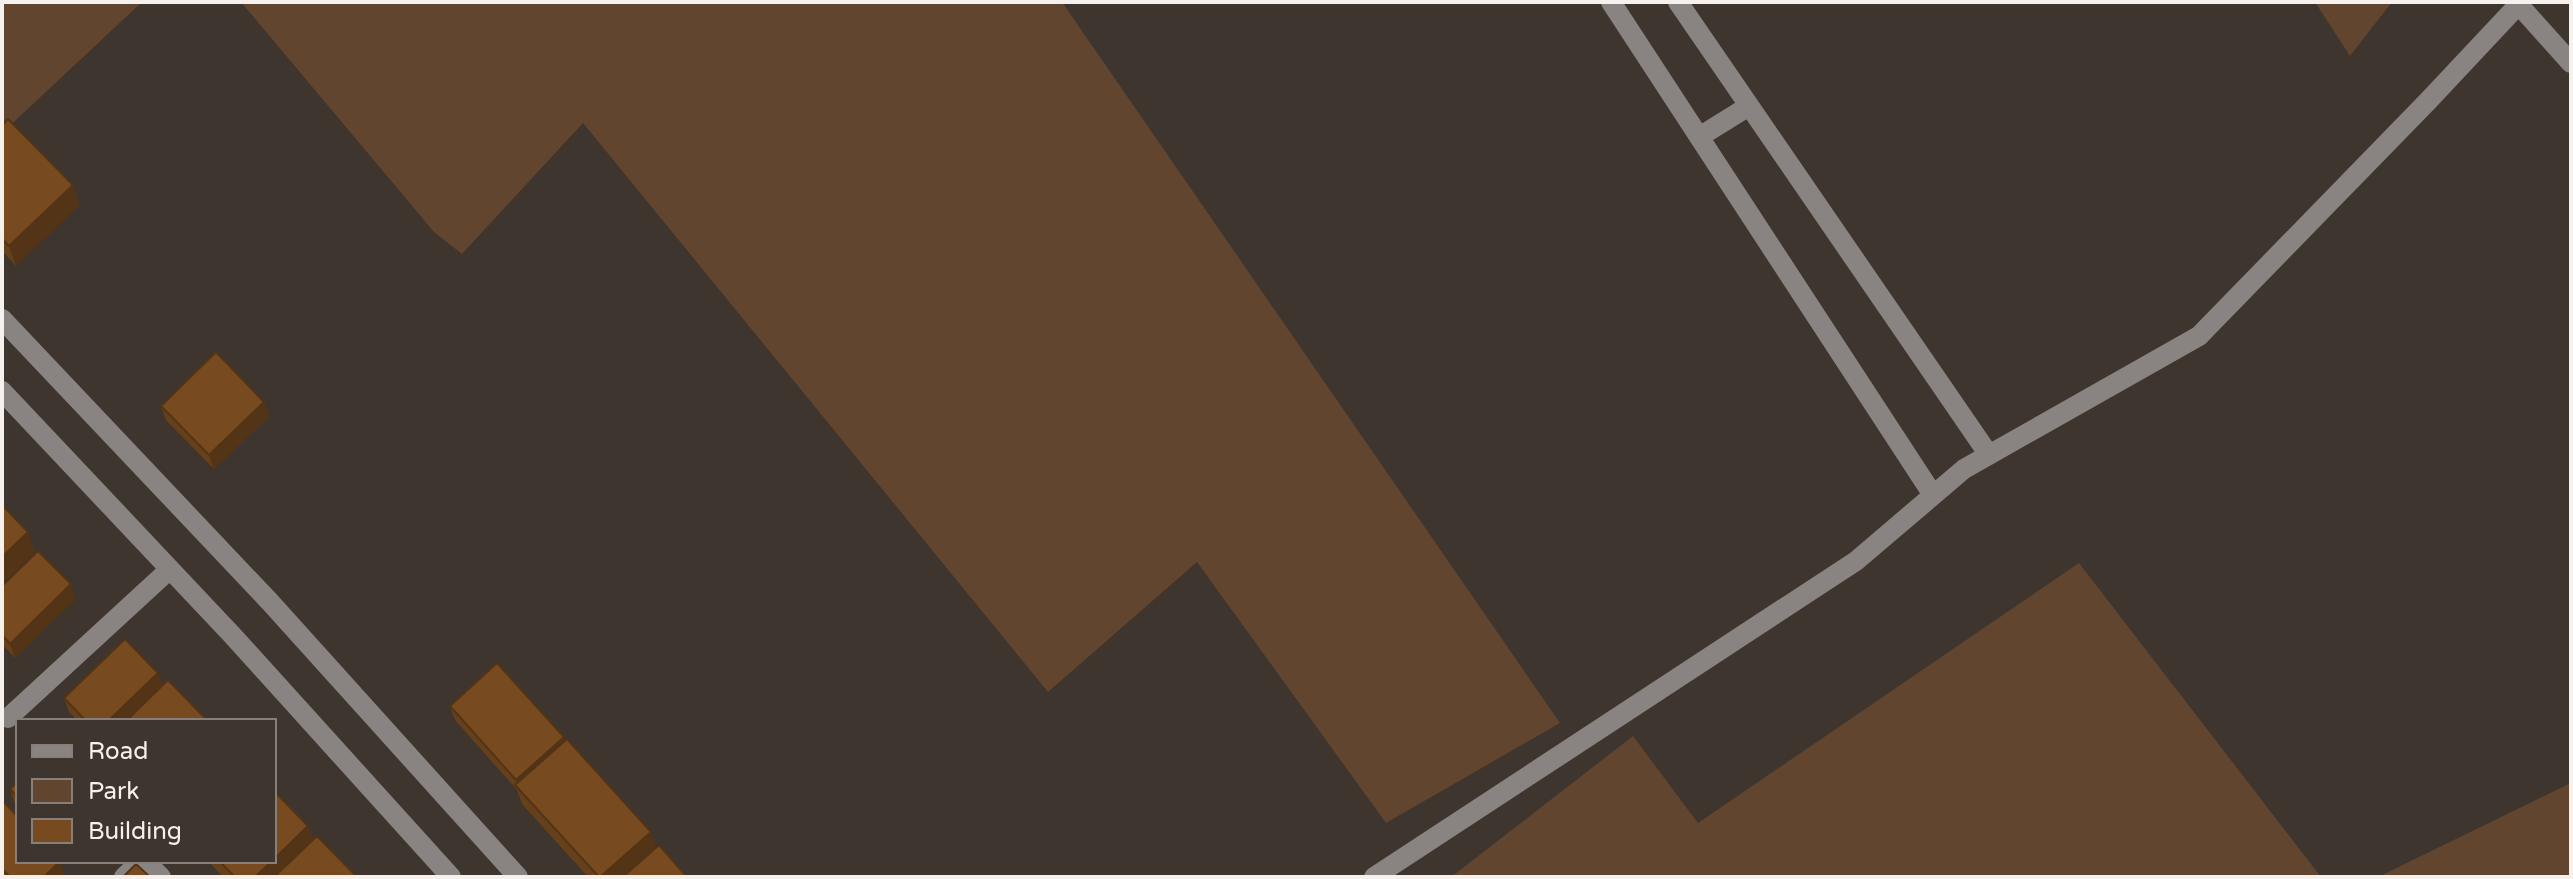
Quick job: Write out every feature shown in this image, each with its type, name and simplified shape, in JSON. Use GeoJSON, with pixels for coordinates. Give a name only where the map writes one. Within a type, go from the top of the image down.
{"type":"FeatureCollection","features":[{"type":"Feature","properties":{"kind":"street"},"geometry":{"type":"LineString","coordinates":[[1611,2],[1933,495]]}},
{"type":"Feature","properties":{"kind":"street"},"geometry":{"type":"LineString","coordinates":[[1678,2],[1989,455]]}},
{"type":"Feature","properties":{"kind":"street"},"geometry":{"type":"LineString","coordinates":[[1374,877],[1856,561],[1964,469],[2199,336],[2520,3],[2571,63]]}},
{"type":"Feature","properties":{"kind":"street"},"geometry":{"type":"LineString","coordinates":[[1699,137],[1749,106]]}},
{"type":"Feature","properties":{"kind":"street"},"geometry":{"type":"LineString","coordinates":[[2,319],[270,602],[518,877]]}},
{"type":"Feature","properties":{"kind":"street"},"geometry":{"type":"LineString","coordinates":[[2,391],[170,569],[451,877]]}},
{"type":"Feature","properties":{"kind":"street"},"geometry":{"type":"LineString","coordinates":[[9,719],[170,569]]}},
{"type":"Feature","properties":{"kind":"street"},"geometry":{"type":"LineString","coordinates":[[124,877],[141,863]]}},
{"type":"Feature","properties":{"kind":"street"},"geometry":{"type":"LineString","coordinates":[[145,863],[161,877]]}},
{"type":"Feature","properties":{"kind":"green space"},"geometry":{"type":"Polygon","coordinates":[[[2,2],[142,2],[2,133],[2,2]]]}},
{"type":"Feature","properties":{"kind":"green space"},"geometry":{"type":"Polygon","coordinates":[[[241,2],[1062,2],[1560,723],[1386,823],[1197,562],[1048,692],[583,123],[462,254],[434,232],[241,2]]]}},
{"type":"Feature","properties":{"kind":"green space"},"geometry":{"type":"Polygon","coordinates":[[[2315,2],[2392,2],[2350,56],[2315,2]]]}},
{"type":"Feature","properties":{"kind":"green space"},"geometry":{"type":"Polygon","coordinates":[[[2079,563],[2321,877],[1451,877],[1633,736],[1698,823],[2079,563]]]}},
{"type":"Feature","properties":{"kind":"green space"},"geometry":{"type":"Polygon","coordinates":[[[2571,783],[2571,877],[2378,877],[2571,783]]]}},
{"type":"Feature","properties":{"kind":"building"},"geometry":{"type":"Polygon","coordinates":[[[8,119],[73,185],[9,246],[2,239],[2,125],[8,119]]]}},
{"type":"Feature","properties":{"kind":"building"},"geometry":{"type":"Polygon","coordinates":[[[216,352],[264,402],[209,455],[161,406],[216,352]]]}},
{"type":"Feature","properties":{"kind":"building"},"geometry":{"type":"Polygon","coordinates":[[[2,505],[28,532],[2,557],[2,505]]]}},
{"type":"Feature","properties":{"kind":"building"},"geometry":{"type":"Polygon","coordinates":[[[38,551],[71,584],[10,644],[2,635],[2,586],[38,551]]]}},
{"type":"Feature","properties":{"kind":"building"},"geometry":{"type":"Polygon","coordinates":[[[125,639],[158,673],[110,719],[84,719],[64,698],[125,639]]]}},
{"type":"Feature","properties":{"kind":"building"},"geometry":{"type":"Polygon","coordinates":[[[497,663],[564,737],[516,780],[450,706],[497,663]]]}},
{"type":"Feature","properties":{"kind":"building"},"geometry":{"type":"Polygon","coordinates":[[[168,680],[206,719],[128,719],[168,680]]]}},
{"type":"Feature","properties":{"kind":"building"},"geometry":{"type":"Polygon","coordinates":[[[567,739],[651,832],[600,877],[515,785],[567,739]]]}},
{"type":"Feature","properties":{"kind":"building"},"geometry":{"type":"Polygon","coordinates":[[[276,793],[308,826],[276,857],[276,793]]]}},
{"type":"Feature","properties":{"kind":"building"},"geometry":{"type":"Polygon","coordinates":[[[2,800],[16,815],[16,863],[58,863],[44,877],[10,877],[2,869],[2,800]]]}},
{"type":"Feature","properties":{"kind":"building"},"geometry":{"type":"Polygon","coordinates":[[[317,836],[357,877],[274,877],[317,836]]]}},
{"type":"Feature","properties":{"kind":"building"},"geometry":{"type":"Polygon","coordinates":[[[659,845],[687,877],[623,877],[659,845]]]}},
{"type":"Feature","properties":{"kind":"building"},"geometry":{"type":"Polygon","coordinates":[[[221,863],[270,863],[255,877],[235,877],[221,863]]]}},
{"type":"Feature","properties":{"kind":"building"},"geometry":{"type":"Polygon","coordinates":[[[136,864],[150,877],[123,877],[136,864]]]}}]}
